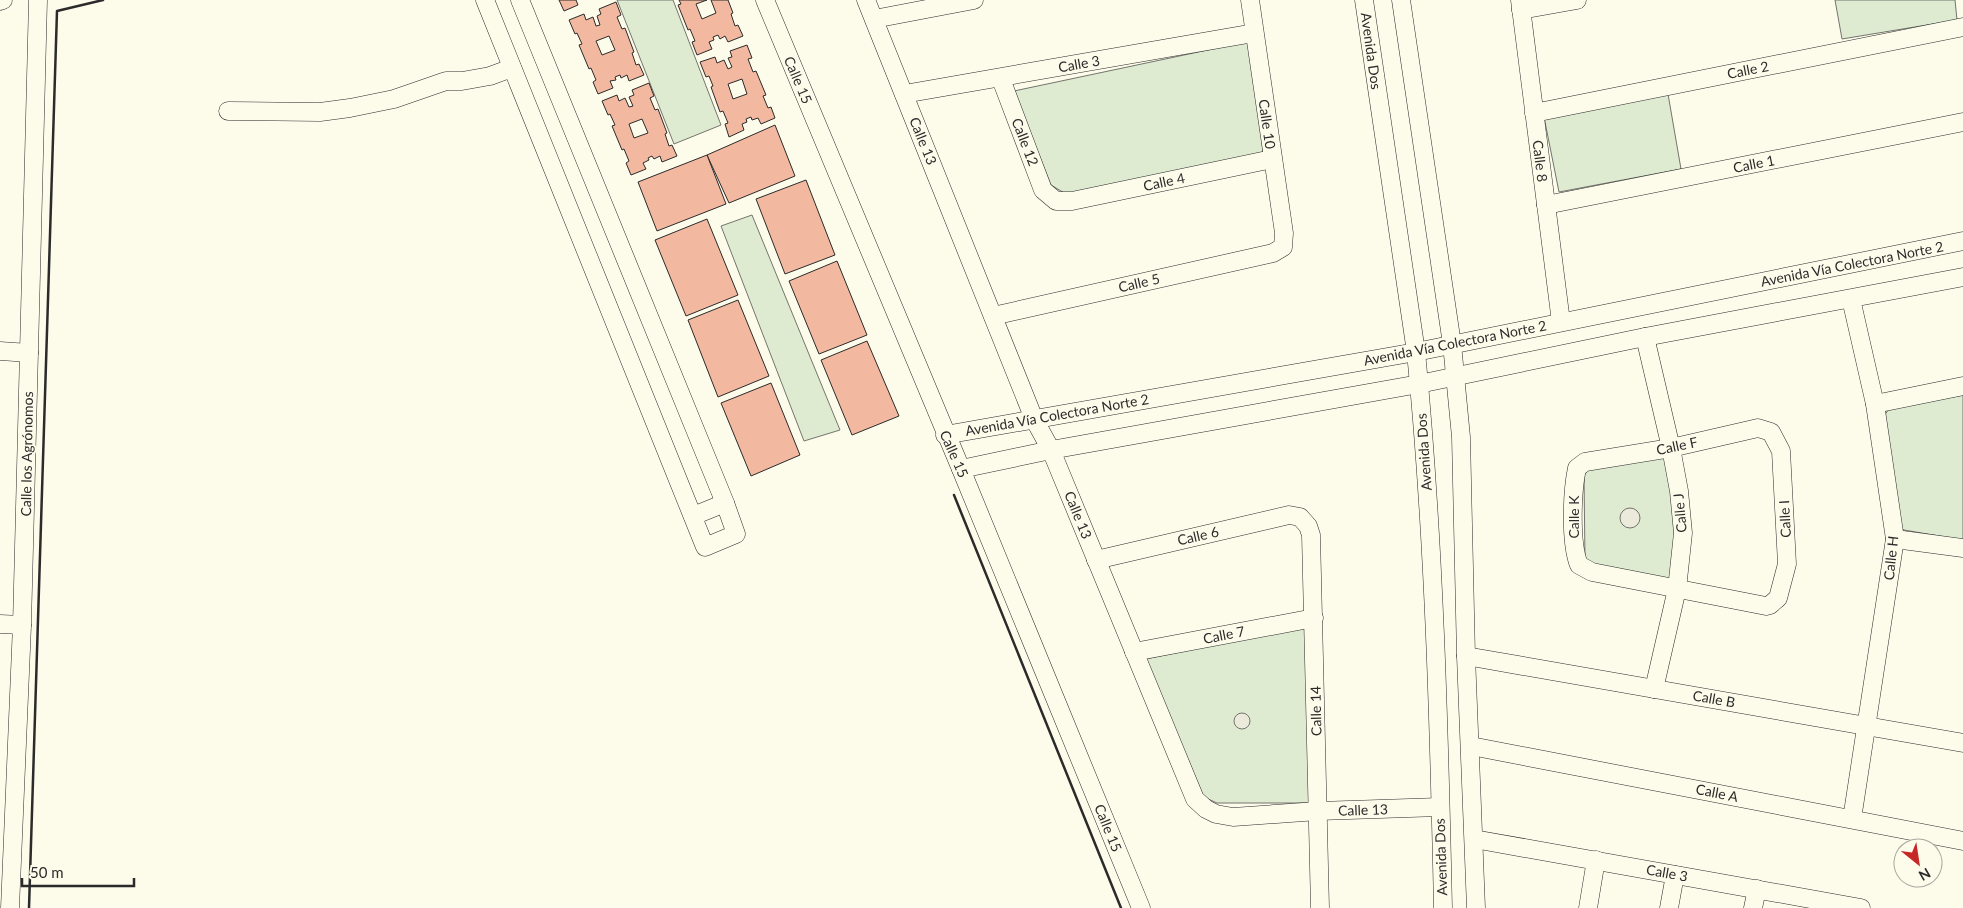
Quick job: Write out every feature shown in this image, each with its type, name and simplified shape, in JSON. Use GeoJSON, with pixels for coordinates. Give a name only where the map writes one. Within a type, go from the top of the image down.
{"type":"FeatureCollection","features":[{"type":"Feature","properties":{"kind":"street","name":"Calle los Agrónomos"},"geometry":{"type":"LineString","coordinates":[[10,908],[22,625],[38,0]]}},
{"type":"Feature","properties":{"kind":"street"},"geometry":{"type":"LineString","coordinates":[[485,0],[705,547],[736,534],[520,0]]}},
{"type":"Feature","properties":{"kind":"street","name":"Calle 15"},"geometry":{"type":"LineString","coordinates":[[765,0],[945,435],[961,469],[1141,908]]}},
{"type":"Feature","properties":{"kind":"street","name":"Calle 13"},"geometry":{"type":"LineString","coordinates":[[866,0],[1034,419],[1051,450],[1195,799],[1206,809],[1216,814],[1233,817],[1318,811],[1440,807]]}},
{"type":"Feature","properties":{"kind":"street"},"geometry":{"type":"LineString","coordinates":[[874,19],[974,0]]}},
{"type":"Feature","properties":{"kind":"street","name":"Calle 10"},"geometry":{"type":"LineString","coordinates":[[1250,0],[1284,233],[1283,247]]}},
{"type":"Feature","properties":{"kind":"street","name":"Avenida Dos"},"geometry":{"type":"LineString","coordinates":[[1364,0],[1416,352],[1419,384],[1431,535],[1443,908]]}},
{"type":"Feature","properties":{"kind":"street"},"geometry":{"type":"LineString","coordinates":[[1401,0],[1452,344],[1460,436],[1476,908]]}},
{"type":"Feature","properties":{"kind":"street"},"geometry":{"type":"LineString","coordinates":[[1520,5],[1577,0]]}},
{"type":"Feature","properties":{"kind":"street","name":"Calle 8"},"geometry":{"type":"LineString","coordinates":[[1520,5],[1561,322]]}},
{"type":"Feature","properties":{"kind":"street","name":"Calle 2"},"geometry":{"type":"LineString","coordinates":[[1534,113],[1963,27]]}},
{"type":"Feature","properties":{"kind":"street","name":"Calle 3"},"geometry":{"type":"LineString","coordinates":[[904,94],[1001,79],[1254,33]]}},
{"type":"Feature","properties":{"kind":"street"},"geometry":{"type":"LineString","coordinates":[[228,111],[320,112],[350,108],[394,98],[446,81],[462,81],[490,76],[512,68]]}},
{"type":"Feature","properties":{"kind":"street","name":"Calle 12"},"geometry":{"type":"LineString","coordinates":[[1001,79],[1042,190],[1056,201]]}},
{"type":"Feature","properties":{"kind":"street","name":"Calle 1"},"geometry":{"type":"LineString","coordinates":[[1546,205],[1963,122]]}},
{"type":"Feature","properties":{"kind":"street","name":"Calle 4"},"geometry":{"type":"LineString","coordinates":[[1056,201],[1072,201],[1272,159]]}},
{"type":"Feature","properties":{"kind":"street","name":"Avenida Vía Colectora Norte 2"},"geometry":{"type":"LineString","coordinates":[[945,435],[1416,352],[1963,241]]}},
{"type":"Feature","properties":{"kind":"street","name":"Calle 5"},"geometry":{"type":"LineString","coordinates":[[993,316],[1273,253],[1283,247]]}},
{"type":"Feature","properties":{"kind":"street"},"geometry":{"type":"LineString","coordinates":[[961,469],[1051,450],[1419,384],[1645,337],[1963,277]]}},
{"type":"Feature","properties":{"kind":"street","name":"Calle H"},"geometry":{"type":"LineString","coordinates":[[1851,299],[1875,404],[1895,539],[1852,819]]}},
{"type":"Feature","properties":{"kind":"street","name":"Calle J"},"geometry":{"type":"LineString","coordinates":[[1645,337],[1671,448],[1679,491],[1683,533],[1677,589],[1654,689]]}},
{"type":"Feature","properties":{"kind":"street"},"geometry":{"type":"LineString","coordinates":[[0,351],[29,353]]}},
{"type":"Feature","properties":{"kind":"street"},"geometry":{"type":"LineString","coordinates":[[1875,404],[1963,386]]}},
{"type":"Feature","properties":{"kind":"street","name":"Calle F"},"geometry":{"type":"LineString","coordinates":[[1577,468],[1585,462],[1671,448],[1758,428],[1766,429],[1774,436]]}},
{"type":"Feature","properties":{"kind":"street","name":"Calle I"},"geometry":{"type":"LineString","coordinates":[[1677,589],[1766,606],[1775,602],[1781,592],[1787,564],[1781,451],[1774,436]]}},
{"type":"Feature","properties":{"kind":"street","name":"Calle K"},"geometry":{"type":"LineString","coordinates":[[1577,468],[1574,485],[1574,553],[1579,565],[1592,572],[1677,589]]}},
{"type":"Feature","properties":{"kind":"street"},"geometry":{"type":"LineString","coordinates":[[693,516],[725,503]]}},
{"type":"Feature","properties":{"kind":"street","name":"Calle 6"},"geometry":{"type":"LineString","coordinates":[[1096,560],[1289,515],[1300,517]]}},
{"type":"Feature","properties":{"kind":"street","name":"Calle 14"},"geometry":{"type":"LineString","coordinates":[[1300,517],[1308,526],[1311,535],[1320,908]]}},
{"type":"Feature","properties":{"kind":"street"},"geometry":{"type":"LineString","coordinates":[[1895,539],[1963,548]]}},
{"type":"Feature","properties":{"kind":"street","name":"Calle 7"},"geometry":{"type":"LineString","coordinates":[[1134,652],[1314,618]]}},
{"type":"Feature","properties":{"kind":"street"},"geometry":{"type":"LineString","coordinates":[[0,624],[22,625]]}},
{"type":"Feature","properties":{"kind":"street","name":"Calle B"},"geometry":{"type":"LineString","coordinates":[[1466,656],[1963,743]]}},
{"type":"Feature","properties":{"kind":"street","name":"Calle A"},"geometry":{"type":"LineString","coordinates":[[1470,746],[1963,841]]}},
{"type":"Feature","properties":{"kind":"street","name":"Calle 3"},"geometry":{"type":"LineString","coordinates":[[1474,839],[1757,889],[1830,905],[1861,908]]}},
{"type":"Feature","properties":{"kind":"street"},"geometry":{"type":"LineString","coordinates":[[1588,908],[1596,860]]}},
{"type":"Feature","properties":{"kind":"street"},"geometry":{"type":"LineString","coordinates":[[1669,908],[1675,875]]}},
{"type":"Feature","properties":{"kind":"street"},"geometry":{"type":"LineString","coordinates":[[1753,908],[1757,889]]}},
{"type":"Feature","properties":{"kind":"green space"},"geometry":{"type":"Polygon","coordinates":[[[617,0],[673,0],[721,125],[674,144],[617,0]]]}},
{"type":"Feature","properties":{"kind":"green space"},"geometry":{"type":"Polygon","coordinates":[[[1835,0],[1955,0],[1957,20],[1842,39],[1835,0]]]}},
{"type":"Feature","properties":{"kind":"green space"},"geometry":{"type":"Polygon","coordinates":[[[1255,40],[1263,154],[1066,194],[1051,185],[1014,91],[1255,40]]]}},
{"type":"Feature","properties":{"kind":"green space"},"geometry":{"type":"Polygon","coordinates":[[[1668,94],[1681,169],[1559,192],[1544,117],[1668,94]]]}},
{"type":"Feature","properties":{"kind":"green space"},"geometry":{"type":"Polygon","coordinates":[[[752,215],[840,430],[804,441],[721,226],[752,215]]]}},
{"type":"Feature","properties":{"kind":"green space"},"geometry":{"type":"Polygon","coordinates":[[[1963,395],[1963,540],[1904,530],[1899,527],[1884,416],[1889,409],[1963,395]]]}},
{"type":"Feature","properties":{"kind":"green space"},"geometry":{"type":"Polygon","coordinates":[[[1663,456],[1667,461],[1677,514],[1674,575],[1666,581],[1589,567],[1585,561],[1584,475],[1590,469],[1663,456]]]}},
{"type":"Feature","properties":{"kind":"green space"},"geometry":{"type":"Polygon","coordinates":[[[1302,627],[1311,635],[1315,798],[1308,803],[1217,803],[1204,797],[1145,659],[1302,627]]]}},
{"type":"Feature","properties":{"kind":"shaded area"},"geometry":{"type":"Polygon","coordinates":[[[1630,508],[1637,511],[1640,518],[1637,525],[1630,528],[1623,525],[1620,518],[1623,511],[1630,508]]]}},
{"type":"Feature","properties":{"kind":"shaded area"},"geometry":{"type":"Polygon","coordinates":[[[1239,713],[1245,713],[1250,718],[1248,727],[1239,729],[1234,724],[1234,718],[1239,713]]]}},
{"type":"Feature","properties":{"kind":"building"},"geometry":{"type":"Polygon","coordinates":[[[559,0],[576,0],[578,5],[564,11],[559,0]]]}},
{"type":"Feature","properties":{"kind":"building"},"geometry":{"type":"Polygon","coordinates":[[[679,0],[707,0],[696,4],[702,19],[716,13],[711,0],[728,0],[735,26],[738,25],[743,36],[728,42],[725,36],[720,39],[718,35],[713,37],[714,40],[709,42],[712,49],[697,55],[692,42],[695,41],[690,29],[688,30],[678,5],[681,4],[679,0]]]}},
{"type":"Feature","properties":{"kind":"building"},"geometry":{"type":"Polygon","coordinates":[[[616,2],[621,15],[617,17],[622,29],[625,28],[634,52],[632,53],[636,65],[639,64],[644,75],[629,81],[627,75],[621,78],[620,75],[615,77],[616,80],[610,81],[613,88],[598,94],[593,82],[596,80],[579,45],[582,44],[569,20],[584,14],[586,20],[593,17],[596,26],[600,25],[597,16],[601,14],[599,9],[616,2]],[[609,36],[596,41],[602,55],[615,50],[609,36]]]}},
{"type":"Feature","properties":{"kind":"building"},"geometry":{"type":"Polygon","coordinates":[[[747,45],[752,58],[748,59],[753,72],[756,71],[766,95],[763,96],[768,108],[771,107],[775,118],[761,124],[758,118],[752,120],[751,117],[746,119],[747,122],[742,124],[744,130],[729,137],[725,124],[728,123],[723,111],[720,112],[709,76],[706,77],[700,62],[715,57],[717,63],[724,60],[728,69],[732,67],[728,58],[732,57],[730,51],[747,45]],[[742,79],[728,84],[733,99],[747,94],[742,79]]]}},
{"type":"Feature","properties":{"kind":"building"},"geometry":{"type":"Polygon","coordinates":[[[649,83],[654,96],[650,98],[655,110],[658,109],[667,133],[665,134],[669,146],[672,145],[677,156],[662,162],[660,156],[654,159],[652,156],[643,163],[646,169],[631,175],[626,163],[629,161],[612,126],[615,125],[602,101],[617,95],[619,101],[625,98],[629,107],[633,106],[629,97],[634,95],[632,90],[649,83]],[[642,119],[629,124],[634,138],[648,133],[642,119]]]}},
{"type":"Feature","properties":{"kind":"building"},"geometry":{"type":"Polygon","coordinates":[[[775,125],[795,176],[729,203],[707,155],[775,125]]]}},
{"type":"Feature","properties":{"kind":"building"},"geometry":{"type":"Polygon","coordinates":[[[707,155],[726,204],[657,231],[638,182],[707,155]]]}},
{"type":"Feature","properties":{"kind":"building"},"geometry":{"type":"Polygon","coordinates":[[[806,180],[835,255],[785,274],[756,199],[806,180]]]}},
{"type":"Feature","properties":{"kind":"building"},"geometry":{"type":"Polygon","coordinates":[[[707,219],[738,295],[686,316],[655,240],[707,219]]]}},
{"type":"Feature","properties":{"kind":"building"},"geometry":{"type":"Polygon","coordinates":[[[837,261],[867,335],[819,354],[789,281],[837,261]]]}},
{"type":"Feature","properties":{"kind":"building"},"geometry":{"type":"Polygon","coordinates":[[[738,300],[769,376],[718,397],[688,320],[738,300]]]}},
{"type":"Feature","properties":{"kind":"building"},"geometry":{"type":"Polygon","coordinates":[[[867,341],[899,416],[852,435],[821,360],[867,341]]]}},
{"type":"Feature","properties":{"kind":"building"},"geometry":{"type":"Polygon","coordinates":[[[771,383],[800,455],[751,476],[721,403],[771,383]]]}},
{"type":"Feature","properties":{"kind":"wall"},"geometry":{"type":"LineString","coordinates":[[29,908],[57,11],[103,0]]}},
{"type":"Feature","properties":{"kind":"wall"},"geometry":{"type":"LineString","coordinates":[[954,495],[1121,908]]}}]}
